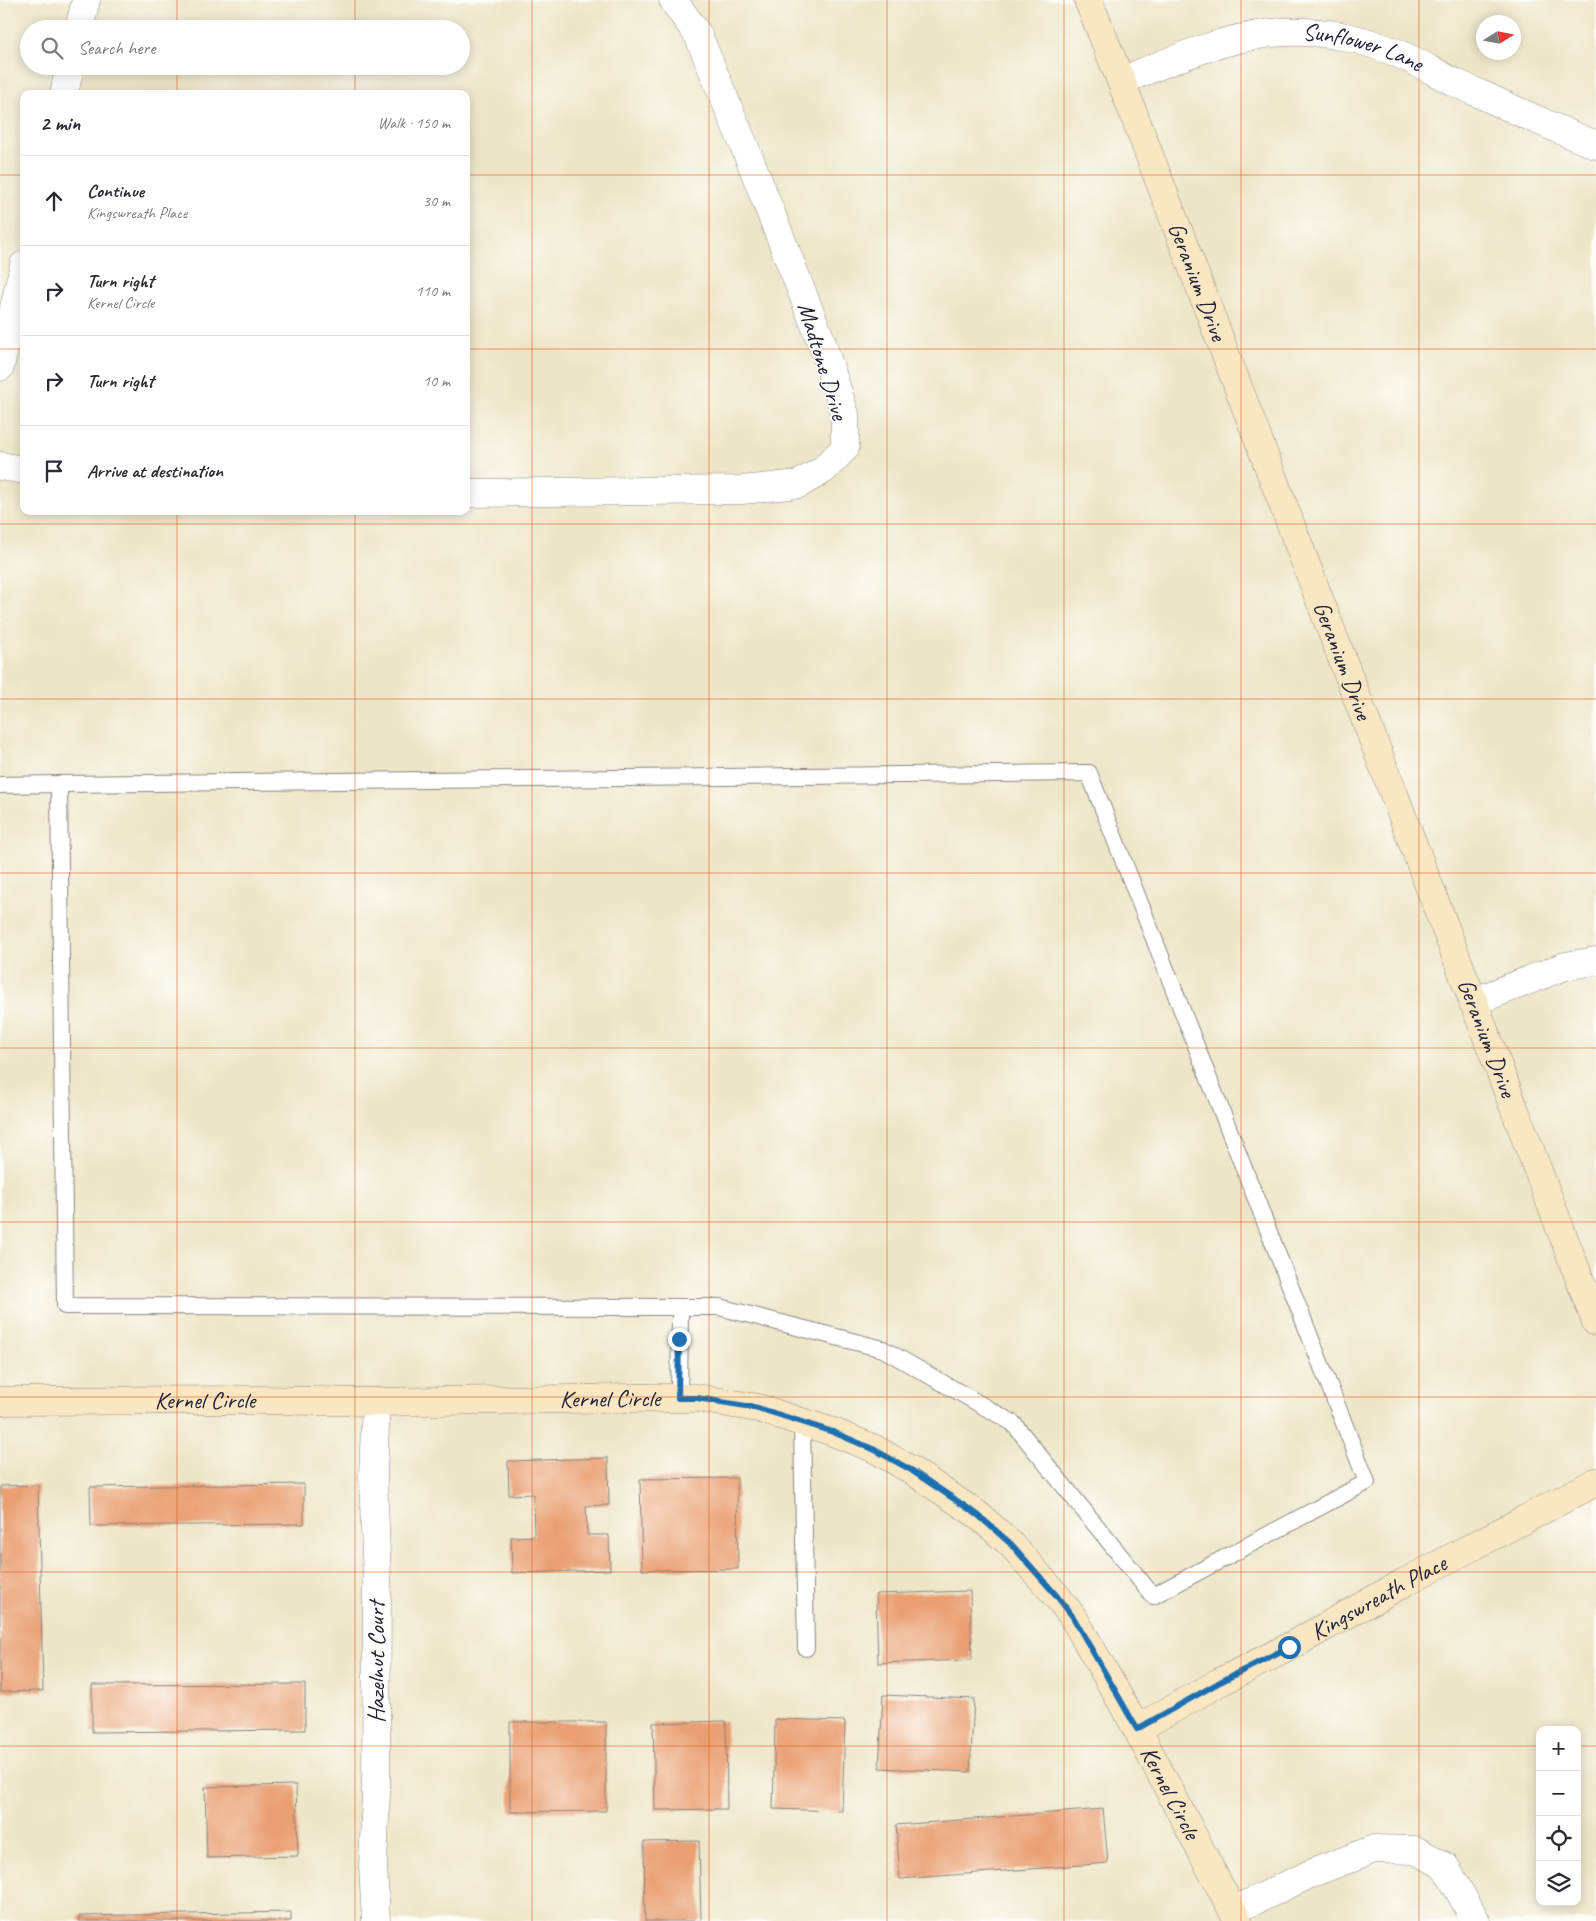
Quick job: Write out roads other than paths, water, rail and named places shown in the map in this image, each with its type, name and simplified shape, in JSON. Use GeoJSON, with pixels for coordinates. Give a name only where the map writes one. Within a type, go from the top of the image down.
{"type":"FeatureCollection","features":[{"type":"Feature","properties":{"kind":"street"},"geometry":{"type":"LineString","coordinates":[[81,20],[86,0]]}},
{"type":"Feature","properties":{"kind":"street","name":"Madtone Drive"},"geometry":{"type":"LineString","coordinates":[[470,493],[742,490],[799,484],[823,470],[845,448],[845,414],[822,343],[750,160],[698,35],[673,0]]}},
{"type":"Feature","properties":{"kind":"street","name":"Geranium Drive"},"geometry":{"type":"LineString","coordinates":[[1088,0],[1121,81],[1596,1322]]}},
{"type":"Feature","properties":{"kind":"street","name":"Sunflower Lane"},"geometry":{"type":"LineString","coordinates":[[1121,81],[1190,53],[1235,40],[1272,33],[1316,32],[1364,41],[1407,57],[1448,79],[1596,145]]}},
{"type":"Feature","properties":{"kind":"street"},"geometry":{"type":"LineString","coordinates":[[65,90],[68,75]]}},
{"type":"Feature","properties":{"kind":"street"},"geometry":{"type":"LineString","coordinates":[[0,367],[20,282]]}},
{"type":"Feature","properties":{"kind":"street"},"geometry":{"type":"LineString","coordinates":[[0,466],[20,469]]}},
{"type":"Feature","properties":{"kind":"street"},"geometry":{"type":"LineString","coordinates":[[1473,1002],[1565,966],[1596,961]]}},
{"type":"Feature","properties":{"kind":"street","name":"Kernel Circle"},"geometry":{"type":"LineString","coordinates":[[0,1402],[258,1400],[376,1402],[697,1398],[758,1408],[833,1432],[875,1450],[911,1470],[978,1515],[1011,1544],[1056,1595],[1073,1617],[1137,1729],[1236,1916]]}},
{"type":"Feature","properties":{"kind":"street","name":"Hazelnut Court"},"geometry":{"type":"LineString","coordinates":[[376,1402],[373,1474],[377,1581],[376,1792],[373,1866],[376,1921]]}},
{"type":"Feature","properties":{"kind":"street","name":"Kingswreath Place"},"geometry":{"type":"LineString","coordinates":[[1137,1729],[1405,1582],[1596,1482]]}},
{"type":"Feature","properties":{"kind":"street"},"geometry":{"type":"LineString","coordinates":[[1236,1916],[1310,1874],[1374,1849],[1415,1850],[1445,1866],[1476,1921]]}},
{"type":"Feature","properties":{"kind":"lane"},"geometry":{"type":"LineString","coordinates":[[0,785],[59,784],[1089,773],[1368,1482],[1152,1596],[1013,1423],[883,1349],[720,1308],[65,1306],[59,784]]}},
{"type":"Feature","properties":{"kind":"lane"},"geometry":{"type":"LineString","coordinates":[[678,1398],[680,1308]]}},
{"type":"Feature","properties":{"kind":"lane"},"geometry":{"type":"LineString","coordinates":[[802,1422],[806,1648]]}}]}
